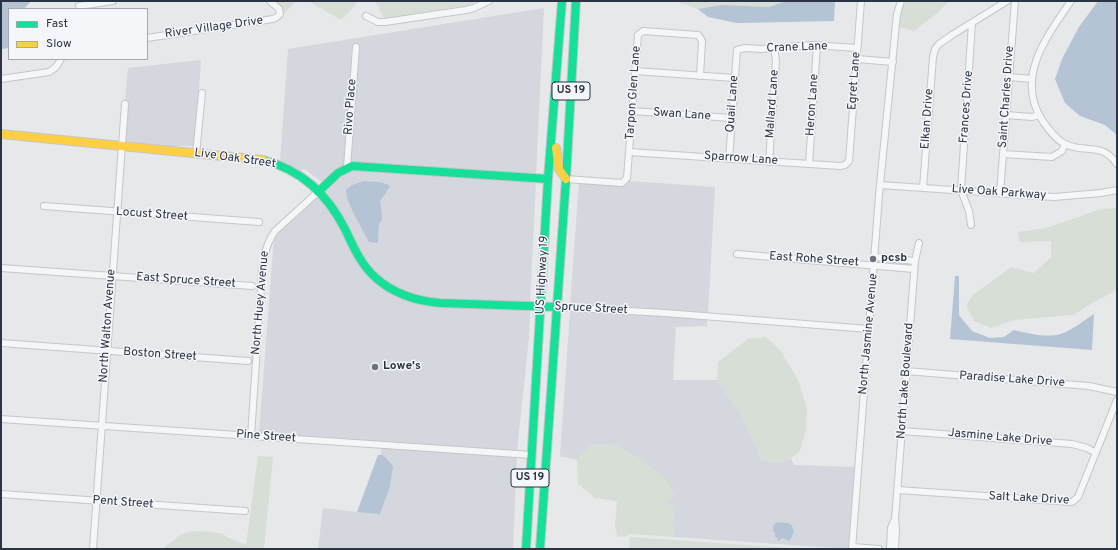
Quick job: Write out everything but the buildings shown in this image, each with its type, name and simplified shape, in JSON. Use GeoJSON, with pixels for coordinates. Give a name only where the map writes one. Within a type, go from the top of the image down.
{"type":"FeatureCollection","features":[{"type":"Feature","properties":{"kind":"main road","name":"US Highway 19"},"geometry":{"type":"LineString","coordinates":[[526,549],[548,179],[562,1]]}},
{"type":"Feature","properties":{"kind":"main road","name":"US Highway 19"},"geometry":{"type":"LineString","coordinates":[[540,549],[566,178],[576,1]]}},
{"type":"Feature","properties":{"kind":"main road"},"geometry":{"type":"LineString","coordinates":[[553,114],[558,168],[561,174],[566,178]]}},
{"type":"Feature","properties":{"kind":"main road","name":"Live Oak Street"},"geometry":{"type":"LineString","coordinates":[[1,134],[262,160],[284,166],[303,177],[318,192]]}},
{"type":"Feature","properties":{"kind":"main road"},"geometry":{"type":"LineString","coordinates":[[318,192],[328,181],[347,167],[548,179]]}},
{"type":"Feature","properties":{"kind":"main road","name":"Spruce Street"},"geometry":{"type":"LineString","coordinates":[[318,192],[328,200],[349,240],[368,271],[382,283],[403,295],[426,302],[448,304],[557,306]]}},
{"type":"Feature","properties":{"kind":"main road"},"geometry":{"type":"LineString","coordinates":[[535,408],[539,429],[539,445],[546,456]]}},
{"type":"Feature","properties":{"kind":"main road"},"geometry":{"type":"LineString","coordinates":[[532,455],[536,460],[539,470],[542,522]]}},
{"type":"Feature","properties":{"kind":"street"},"geometry":{"type":"LineString","coordinates":[[79,5],[113,1]]}},
{"type":"Feature","properties":{"kind":"street","name":"River Village Drive"},"geometry":{"type":"LineString","coordinates":[[148,38],[273,19],[280,14],[279,9],[270,1]]}},
{"type":"Feature","properties":{"kind":"street"},"geometry":{"type":"LineString","coordinates":[[366,16],[378,22],[385,22],[466,10],[489,1]]}},
{"type":"Feature","properties":{"kind":"street","name":"Egret Lane"},"geometry":{"type":"LineString","coordinates":[[849,160],[861,1]]}},
{"type":"Feature","properties":{"kind":"street","name":"North Jasmine Avenue"},"geometry":{"type":"LineString","coordinates":[[852,548],[880,185],[898,14],[901,1]]}},
{"type":"Feature","properties":{"kind":"street"},"geometry":{"type":"LineString","coordinates":[[972,23],[1007,1]]}},
{"type":"Feature","properties":{"kind":"street","name":"Saint Charles Drive"},"geometry":{"type":"LineString","coordinates":[[1000,193],[1015,1]]}},
{"type":"Feature","properties":{"kind":"street"},"geometry":{"type":"LineString","coordinates":[[1071,1],[1042,45],[1038,55],[1032,79],[1034,98],[1039,114],[1053,135],[1065,144],[1106,152],[1117,164]]}},
{"type":"Feature","properties":{"kind":"street","name":"Elkan Drive"},"geometry":{"type":"LineString","coordinates":[[923,188],[933,57],[935,49],[952,35],[972,23]]}},
{"type":"Feature","properties":{"kind":"street","name":"Frances Drive"},"geometry":{"type":"LineString","coordinates":[[962,190],[972,23]]}},
{"type":"Feature","properties":{"kind":"street","name":"Tarpon Glen Lane"},"geometry":{"type":"LineString","coordinates":[[566,178],[622,183],[627,178],[638,35],[643,31],[698,35],[702,41],[700,76]]}},
{"type":"Feature","properties":{"kind":"street","name":"Crane Lane"},"geometry":{"type":"LineString","coordinates":[[737,50],[745,48],[761,49],[817,45],[857,48]]}},
{"type":"Feature","properties":{"kind":"street","name":"Heron Lane"},"geometry":{"type":"LineString","coordinates":[[809,164],[817,45]]}},
{"type":"Feature","properties":{"kind":"street","name":"Rivo Place"},"geometry":{"type":"LineString","coordinates":[[347,167],[356,47]]}},
{"type":"Feature","properties":{"kind":"street","name":"Mallard Lane"},"geometry":{"type":"LineString","coordinates":[[769,162],[776,61],[774,48]]}},
{"type":"Feature","properties":{"kind":"street","name":"Quail Lane"},"geometry":{"type":"LineString","coordinates":[[729,158],[737,50]]}},
{"type":"Feature","properties":{"kind":"street"},"geometry":{"type":"LineString","coordinates":[[857,59],[893,62]]}},
{"type":"Feature","properties":{"kind":"street"},"geometry":{"type":"LineString","coordinates":[[1,79],[48,72],[56,67],[60,60]]}},
{"type":"Feature","properties":{"kind":"street"},"geometry":{"type":"LineString","coordinates":[[635,71],[734,78]]}},
{"type":"Feature","properties":{"kind":"street"},"geometry":{"type":"LineString","coordinates":[[1009,77],[1032,79]]}},
{"type":"Feature","properties":{"kind":"street"},"geometry":{"type":"LineString","coordinates":[[196,154],[202,93]]}},
{"type":"Feature","properties":{"kind":"street","name":"North Walton Avenue"},"geometry":{"type":"LineString","coordinates":[[93,549],[116,212],[125,104]]}},
{"type":"Feature","properties":{"kind":"street","name":"Swan Lane"},"geometry":{"type":"LineString","coordinates":[[632,111],[732,118]]}},
{"type":"Feature","properties":{"kind":"street"},"geometry":{"type":"LineString","coordinates":[[1006,115],[1032,117],[1039,114]]}},
{"type":"Feature","properties":{"kind":"street"},"geometry":{"type":"LineString","coordinates":[[1003,154],[1052,157],[1062,151],[1065,144]]}},
{"type":"Feature","properties":{"kind":"street","name":"Sparrow Lane"},"geometry":{"type":"LineString","coordinates":[[630,152],[842,166],[847,164],[849,160]]}},
{"type":"Feature","properties":{"kind":"street","name":"Live Oak Parkway"},"geometry":{"type":"LineString","coordinates":[[880,185],[1065,197],[1101,194],[1117,190]]}},
{"type":"Feature","properties":{"kind":"street"},"geometry":{"type":"LineString","coordinates":[[962,190],[969,211],[971,225]]}},
{"type":"Feature","properties":{"kind":"street","name":"North Huey Avenue"},"geometry":{"type":"LineString","coordinates":[[251,436],[262,272],[266,248],[270,237],[275,230],[318,192]]}},
{"type":"Feature","properties":{"kind":"street","name":"Locust Street"},"geometry":{"type":"LineString","coordinates":[[44,206],[259,222]]}},
{"type":"Feature","properties":{"kind":"street","name":"North Lake Boulevard"},"geometry":{"type":"LineString","coordinates":[[895,549],[895,520],[914,269],[919,244]]}},
{"type":"Feature","properties":{"kind":"street","name":"East Rohe Street"},"geometry":{"type":"LineString","coordinates":[[737,254],[914,269]]}},
{"type":"Feature","properties":{"kind":"street"},"geometry":{"type":"LineString","coordinates":[[875,257],[915,261]]}},
{"type":"Feature","properties":{"kind":"street","name":"East Spruce Street"},"geometry":{"type":"LineString","coordinates":[[1,268],[252,286]]}},
{"type":"Feature","properties":{"kind":"street","name":"Spruce Street"},"geometry":{"type":"LineString","coordinates":[[557,306],[869,329]]}},
{"type":"Feature","properties":{"kind":"street","name":"Boston Street"},"geometry":{"type":"LineString","coordinates":[[1,344],[248,361]]}},
{"type":"Feature","properties":{"kind":"street","name":"Paradise Lake Drive"},"geometry":{"type":"LineString","coordinates":[[906,372],[1089,386],[1117,392]]}},
{"type":"Feature","properties":{"kind":"street","name":"Salt Lake Drive"},"geometry":{"type":"LineString","coordinates":[[898,490],[1072,502],[1078,497],[1117,400]]}},
{"type":"Feature","properties":{"kind":"street","name":"Pine Street"},"geometry":{"type":"LineString","coordinates":[[1,419],[532,455]]}},
{"type":"Feature","properties":{"kind":"street","name":"Jasmine Lake Drive"},"geometry":{"type":"LineString","coordinates":[[902,431],[1072,444],[1087,448],[1096,453]]}},
{"type":"Feature","properties":{"kind":"street","name":"Pent Street"},"geometry":{"type":"LineString","coordinates":[[1,494],[245,511]]}},
{"type":"Feature","properties":{"kind":"street","name":"North Lake Boulevard"},"geometry":{"type":"LineString","coordinates":[[890,549],[891,528],[895,520]]}},
{"type":"Feature","properties":{"kind":"street"},"geometry":{"type":"LineString","coordinates":[[852,548],[879,549]]}},
{"type":"Feature","properties":{"kind":"shaded area"},"geometry":{"type":"Polygon","coordinates":[[[275,1],[295,2],[281,17],[281,8],[275,1]]]}},
{"type":"Feature","properties":{"kind":"shaded area"},"geometry":{"type":"Polygon","coordinates":[[[308,1],[361,1],[356,3],[341,20],[308,1]]]}},
{"type":"Feature","properties":{"kind":"shaded area"},"geometry":{"type":"Polygon","coordinates":[[[373,1],[478,1],[469,5],[385,19],[376,3],[373,1]]]}},
{"type":"Feature","properties":{"kind":"shaded area"},"geometry":{"type":"Polygon","coordinates":[[[675,1],[786,1],[769,7],[722,5],[698,9],[675,1]]]}},
{"type":"Feature","properties":{"kind":"shaded area"},"geometry":{"type":"Polygon","coordinates":[[[907,1],[949,1],[936,14],[914,31],[899,27],[902,7],[907,1]]]}},
{"type":"Feature","properties":{"kind":"shaded area"},"geometry":{"type":"Polygon","coordinates":[[[544,8],[536,175],[350,164],[358,45],[353,44],[345,165],[323,183],[306,170],[302,169],[302,173],[280,162],[288,49],[544,8]]]}},
{"type":"Feature","properties":{"kind":"shaded area"},"geometry":{"type":"Polygon","coordinates":[[[201,60],[195,146],[149,146],[124,144],[128,101],[125,101],[128,68],[201,60]]]}},
{"type":"Feature","properties":{"kind":"shaded area"},"geometry":{"type":"Polygon","coordinates":[[[350,170],[536,181],[530,303],[448,302],[415,296],[392,286],[370,269],[322,191],[350,170]],[[364,181],[352,185],[352,208],[369,241],[378,241],[379,225],[382,220],[380,201],[390,187],[380,182],[364,181]]]}},
{"type":"Feature","properties":{"kind":"shaded area"},"geometry":{"type":"Polygon","coordinates":[[[629,181],[715,187],[708,313],[570,305],[579,182],[624,186],[629,181]]]}},
{"type":"Feature","properties":{"kind":"shaded area"},"geometry":{"type":"Polygon","coordinates":[[[318,196],[326,202],[359,263],[402,298],[530,309],[529,337],[517,451],[259,433],[274,237],[318,196]]]}},
{"type":"Feature","properties":{"kind":"shaded area"},"geometry":{"type":"Polygon","coordinates":[[[1117,208],[1117,289],[1073,315],[1014,320],[991,328],[974,321],[966,305],[973,295],[1011,267],[1034,273],[1051,257],[1051,241],[1020,242],[1018,232],[1047,228],[1101,209],[1117,208]]]}},
{"type":"Feature","properties":{"kind":"shaded area"},"geometry":{"type":"Polygon","coordinates":[[[570,310],[707,319],[707,326],[676,327],[673,380],[717,380],[741,414],[762,461],[783,462],[791,458],[794,465],[855,467],[849,549],[675,537],[673,523],[674,506],[663,504],[674,497],[669,484],[645,462],[614,445],[593,444],[577,460],[560,456],[570,310]]]}},
{"type":"Feature","properties":{"kind":"shaded area"},"geometry":{"type":"Polygon","coordinates":[[[766,337],[781,351],[798,380],[807,408],[806,431],[799,453],[783,462],[762,461],[741,414],[717,380],[718,362],[748,339],[766,337]]]}},
{"type":"Feature","properties":{"kind":"shaded area"},"geometry":{"type":"Polygon","coordinates":[[[593,444],[614,445],[645,462],[669,484],[674,497],[664,504],[674,506],[673,523],[675,537],[630,534],[628,536],[618,537],[615,527],[617,501],[595,498],[578,484],[577,459],[593,444]]]}},
{"type":"Feature","properties":{"kind":"shaded area"},"geometry":{"type":"Polygon","coordinates":[[[381,448],[517,457],[513,549],[318,549],[323,508],[380,513],[383,455],[381,455],[381,448]]]}},
{"type":"Feature","properties":{"kind":"shaded area"},"geometry":{"type":"Polygon","coordinates":[[[258,456],[273,457],[264,549],[163,549],[180,535],[193,531],[208,531],[223,534],[226,537],[246,545],[258,456]]]}},
{"type":"Feature","properties":{"kind":"shaded area"},"geometry":{"type":"Polygon","coordinates":[[[630,537],[803,549],[629,549],[630,537]]]}},
{"type":"Feature","properties":{"kind":"water"},"geometry":{"type":"Polygon","coordinates":[[[1,1],[31,1],[25,8],[8,8],[8,48],[1,49],[1,1]]]}},
{"type":"Feature","properties":{"kind":"water"},"geometry":{"type":"Polygon","coordinates":[[[786,1],[835,1],[834,21],[737,23],[708,17],[698,9],[722,5],[769,7],[786,1]]]}},
{"type":"Feature","properties":{"kind":"water"},"geometry":{"type":"Polygon","coordinates":[[[1098,1],[1117,1],[1117,135],[1105,125],[1080,116],[1065,103],[1055,79],[1062,59],[1079,27],[1098,1]]]}},
{"type":"Feature","properties":{"kind":"water"},"geometry":{"type":"Polygon","coordinates":[[[364,181],[380,182],[389,185],[390,187],[380,201],[382,220],[379,225],[377,243],[369,242],[351,208],[346,195],[346,190],[352,185],[364,181]]]}},
{"type":"Feature","properties":{"kind":"water"},"geometry":{"type":"Polygon","coordinates":[[[955,276],[959,276],[959,315],[972,331],[990,338],[1004,337],[1014,330],[1040,335],[1056,335],[1081,323],[1094,314],[1092,350],[950,339],[955,276]]]}},
{"type":"Feature","properties":{"kind":"water"},"geometry":{"type":"Polygon","coordinates":[[[378,455],[383,455],[393,466],[390,486],[380,514],[357,512],[378,455]]]}},
{"type":"Feature","properties":{"kind":"water"},"geometry":{"type":"Polygon","coordinates":[[[777,522],[789,523],[793,527],[793,534],[789,541],[782,538],[778,541],[775,537],[773,526],[777,522]]]}},
{"type":"Feature","properties":{"kind":"traffic: fast"},"geometry":{"type":"LineString","coordinates":[[526,549],[548,179],[562,1]]}},
{"type":"Feature","properties":{"kind":"traffic: fast"},"geometry":{"type":"LineString","coordinates":[[540,549],[566,179],[576,1]]}},
{"type":"Feature","properties":{"kind":"traffic: fast"},"geometry":{"type":"LineString","coordinates":[[263,160],[290,170],[312,185],[321,194],[338,216],[358,255],[366,267],[376,278],[390,288],[406,296],[440,303],[557,307]]}},
{"type":"Feature","properties":{"kind":"traffic: fast"},"geometry":{"type":"LineString","coordinates":[[318,192],[338,173],[352,166],[548,179]]}},
{"type":"Feature","properties":{"kind":"traffic: slow"},"geometry":{"type":"LineString","coordinates":[[1,134],[263,160]]}},
{"type":"Feature","properties":{"kind":"traffic: slow"},"geometry":{"type":"LineString","coordinates":[[556,148],[559,169],[566,179]]}},
{"type":"Feature","properties":{"kind":"place","name":"pcsb"},"geometry":{"type":"Point","coordinates":[873,259]}},
{"type":"Feature","properties":{"kind":"place","name":"Lowe's"},"geometry":{"type":"Point","coordinates":[375,367]}}]}
